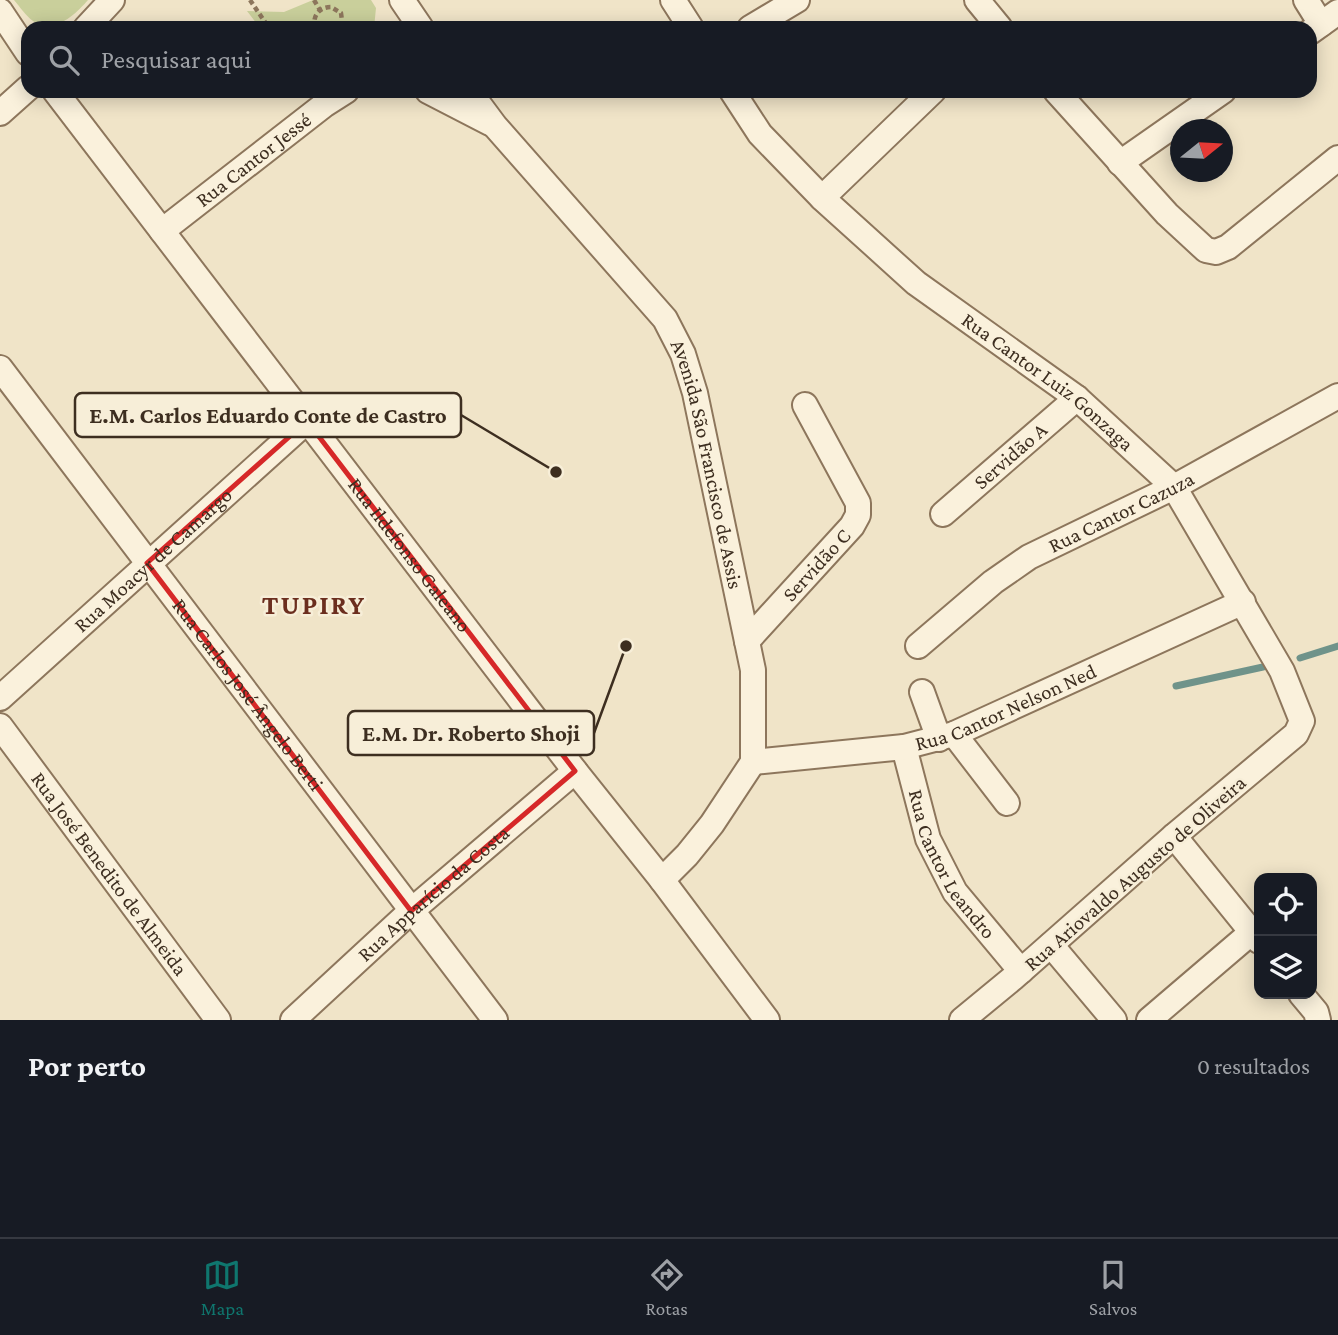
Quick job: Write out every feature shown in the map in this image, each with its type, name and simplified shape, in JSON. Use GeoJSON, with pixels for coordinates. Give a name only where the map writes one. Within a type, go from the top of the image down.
{"type":"FeatureCollection","features":[{"type":"Feature","properties":{"kind":"street"},"geometry":{"type":"LineString","coordinates":[[92,21],[112,0]]}},
{"type":"Feature","properties":{"kind":"street"},"geometry":{"type":"LineString","coordinates":[[673,0],[686,21]]}},
{"type":"Feature","properties":{"kind":"street"},"geometry":{"type":"LineString","coordinates":[[762,21],[797,0]]}},
{"type":"Feature","properties":{"kind":"street"},"geometry":{"type":"LineString","coordinates":[[1306,0],[1323,23]]}},
{"type":"Feature","properties":{"kind":"street"},"geometry":{"type":"LineString","coordinates":[[0,11],[21,42]]}},
{"type":"Feature","properties":{"kind":"street"},"geometry":{"type":"LineString","coordinates":[[0,113],[21,94]]}},
{"type":"Feature","properties":{"kind":"street","name":"Rua Ildefonso Galeano"},"geometry":{"type":"LineString","coordinates":[[60,98],[767,1020]]}},
{"type":"Feature","properties":{"kind":"street","name":"Rua Cantor Jessé"},"geometry":{"type":"LineString","coordinates":[[162,231],[335,98]]}},
{"type":"Feature","properties":{"kind":"street"},"geometry":{"type":"LineString","coordinates":[[441,98],[495,126]]}},
{"type":"Feature","properties":{"kind":"street","name":"Avenida São Francisco de Assis"},"geometry":{"type":"LineString","coordinates":[[474,98],[495,126],[665,319],[683,354],[695,393],[753,670],[753,762]]}},
{"type":"Feature","properties":{"kind":"street","name":"Rua Cantor Luiz Gonzaga"},"geometry":{"type":"LineString","coordinates":[[737,98],[760,134],[822,198],[916,283],[1077,398],[1174,487],[1282,671],[1303,721]]}},
{"type":"Feature","properties":{"kind":"street"},"geometry":{"type":"LineString","coordinates":[[822,198],[926,98]]}},
{"type":"Feature","properties":{"kind":"street"},"geometry":{"type":"LineString","coordinates":[[1062,98],[1167,214],[1206,250],[1216,252],[1227,247],[1338,158]]}},
{"type":"Feature","properties":{"kind":"street"},"geometry":{"type":"LineString","coordinates":[[1120,163],[1213,98]]}},
{"type":"Feature","properties":{"kind":"street","name":"Rua Carlos José Ângelo Berti"},"geometry":{"type":"LineString","coordinates":[[0,368],[495,1020]]}},
{"type":"Feature","properties":{"kind":"street","name":"Rua Cantor Cazuza"},"geometry":{"type":"LineString","coordinates":[[918,646],[993,582],[1029,557],[1174,487],[1338,397]]}},
{"type":"Feature","properties":{"kind":"street","name":"Servidão A"},"geometry":{"type":"LineString","coordinates":[[943,514],[1077,398]]}},
{"type":"Feature","properties":{"kind":"street","name":"Servidão C"},"geometry":{"type":"LineString","coordinates":[[747,641],[852,526],[858,515],[858,503],[805,405]]}},
{"type":"Feature","properties":{"kind":"street","name":"Rua Moacyr de Camargo"},"geometry":{"type":"LineString","coordinates":[[0,698],[307,421]]}},
{"type":"Feature","properties":{"kind":"street","name":"Rua Cantor Nelson Ned"},"geometry":{"type":"LineString","coordinates":[[753,762],[904,747],[946,737],[1243,602]]}},
{"type":"Feature","properties":{"kind":"street"},"geometry":{"type":"LineString","coordinates":[[922,692],[946,737],[1007,803]]}},
{"type":"Feature","properties":{"kind":"street","name":"Rua Ariovaldo Augusto de Oliveira"},"geometry":{"type":"LineString","coordinates":[[962,1020],[1296,734],[1303,721]]}},
{"type":"Feature","properties":{"kind":"street","name":"Rua José Benedito de Almeida"},"geometry":{"type":"LineString","coordinates":[[0,726],[218,1020]]}},
{"type":"Feature","properties":{"kind":"street","name":"Rua Cantor Leandro"},"geometry":{"type":"LineString","coordinates":[[904,747],[928,839],[955,892],[1021,971]]}},
{"type":"Feature","properties":{"kind":"street"},"geometry":{"type":"LineString","coordinates":[[662,880],[712,824],[753,762]]}},
{"type":"Feature","properties":{"kind":"street","name":"Rua Apparício da Costa"},"geometry":{"type":"LineString","coordinates":[[293,1020],[411,911],[575,771]]}},
{"type":"Feature","properties":{"kind":"street"},"geometry":{"type":"LineString","coordinates":[[1174,836],[1254,934]]}},
{"type":"Feature","properties":{"kind":"street"},"geometry":{"type":"LineString","coordinates":[[1149,1020],[1254,938]]}},
{"type":"Feature","properties":{"kind":"street"},"geometry":{"type":"LineString","coordinates":[[1051,945],[1114,1020]]}},
{"type":"Feature","properties":{"kind":"street"},"geometry":{"type":"LineString","coordinates":[[1305,999],[1316,1012],[1318,1020]]}},
{"type":"Feature","properties":{"kind":"path"},"geometry":{"type":"LineString","coordinates":[[250,0],[264,21]]}},
{"type":"Feature","properties":{"kind":"path"},"geometry":{"type":"LineString","coordinates":[[314,0],[320,10]]}},
{"type":"Feature","properties":{"kind":"path"},"geometry":{"type":"LineString","coordinates":[[314,21],[320,10],[326,7],[337,9],[342,21]]}},
{"type":"Feature","properties":{"kind":"highlighted area"},"geometry":{"type":"Polygon","coordinates":[[[307,421],[575,771],[411,911],[147,563],[307,421]]]}},
{"type":"Feature","properties":{"kind":"green space"},"geometry":{"type":"Polygon","coordinates":[[[14,0],[88,0],[64,21],[33,21],[14,0]]]}},
{"type":"Feature","properties":{"kind":"green space"},"geometry":{"type":"Polygon","coordinates":[[[313,0],[371,0],[376,8],[375,21],[255,21],[247,11],[284,12],[313,0]]]}},
{"type":"Feature","properties":{"kind":"waterway"},"geometry":{"type":"LineString","coordinates":[[1300,658],[1338,646]]}},
{"type":"Feature","properties":{"kind":"waterway"},"geometry":{"type":"LineString","coordinates":[[1176,686],[1263,667]]}},
{"type":"Feature","properties":{"kind":"place","name":"E.M. Carlos Eduardo Conte de Castro"},"geometry":{"type":"Point","coordinates":[556,472]}},
{"type":"Feature","properties":{"kind":"place","name":"E.M. Dr. Roberto Shoji"},"geometry":{"type":"Point","coordinates":[626,646]}},
{"type":"Feature","properties":{"kind":"district","name":"TUPIRY"},"geometry":{"type":"Point","coordinates":[314,604]}}]}
